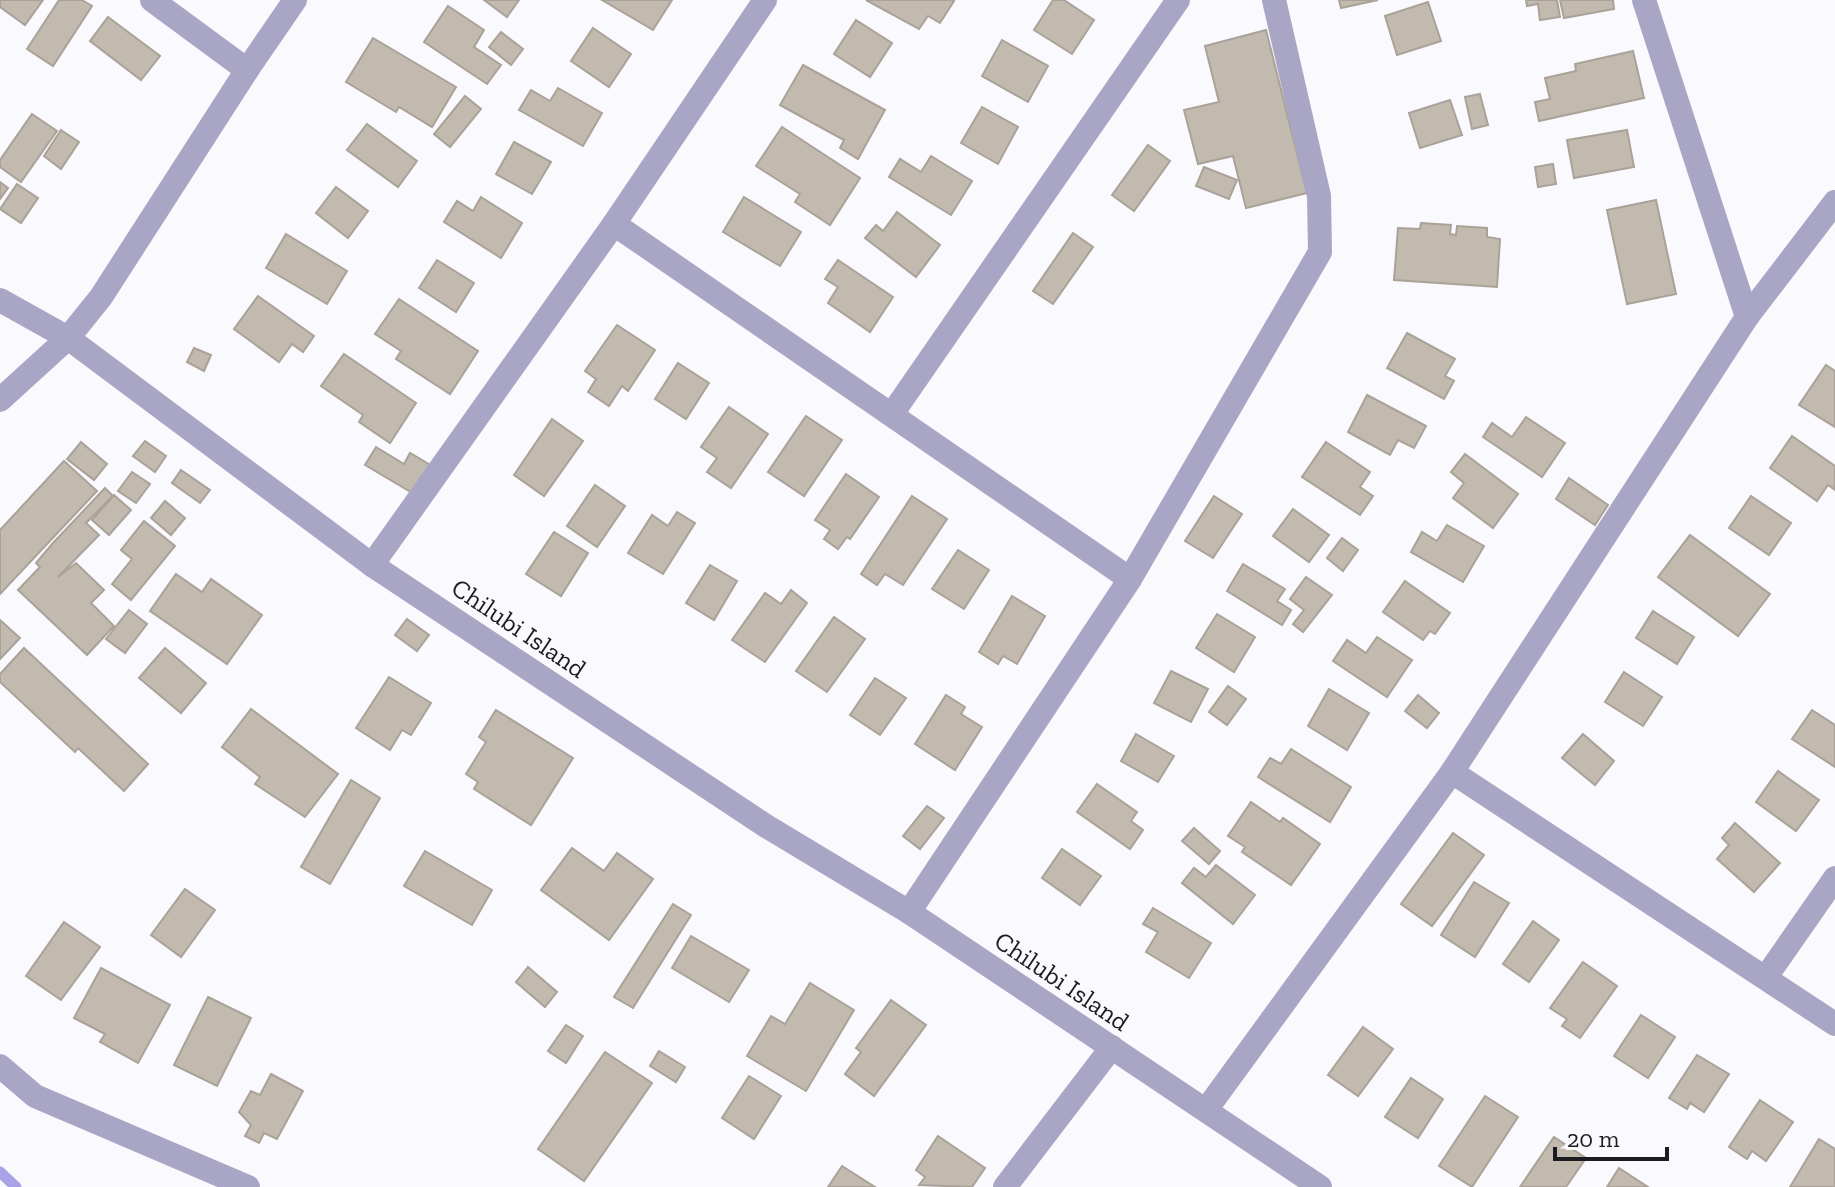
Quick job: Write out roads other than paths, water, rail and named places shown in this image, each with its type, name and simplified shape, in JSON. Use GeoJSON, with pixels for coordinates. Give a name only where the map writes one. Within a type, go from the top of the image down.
{"type":"FeatureCollection","features":[{"type":"Feature","properties":{"kind":"street"},"geometry":{"type":"LineString","coordinates":[[152,0],[247,70]]}},
{"type":"Feature","properties":{"kind":"street"},"geometry":{"type":"LineString","coordinates":[[0,400],[68,338],[101,297],[295,0]]}},
{"type":"Feature","properties":{"kind":"street"},"geometry":{"type":"LineString","coordinates":[[372,565],[614,224],[765,0]]}},
{"type":"Feature","properties":{"kind":"street"},"geometry":{"type":"LineString","coordinates":[[892,414],[1178,0]]}},
{"type":"Feature","properties":{"kind":"street"},"geometry":{"type":"LineString","coordinates":[[909,912],[1130,579],[1320,252],[1319,196],[1274,0]]}},
{"type":"Feature","properties":{"kind":"street"},"geometry":{"type":"LineString","coordinates":[[1644,0],[1747,317]]}},
{"type":"Feature","properties":{"kind":"street"},"geometry":{"type":"LineString","coordinates":[[1206,1110],[1452,772],[1747,317],[1835,202]]}},
{"type":"Feature","properties":{"kind":"street"},"geometry":{"type":"LineString","coordinates":[[614,224],[1130,579]]}},
{"type":"Feature","properties":{"kind":"street","name":"Chilubi Island"},"geometry":{"type":"LineString","coordinates":[[0,300],[68,338],[372,565],[766,826],[909,912],[1320,1187]]}},
{"type":"Feature","properties":{"kind":"street"},"geometry":{"type":"LineString","coordinates":[[1452,772],[1835,1024]]}},
{"type":"Feature","properties":{"kind":"street"},"geometry":{"type":"LineString","coordinates":[[1766,977],[1835,878]]}},
{"type":"Feature","properties":{"kind":"street"},"geometry":{"type":"LineString","coordinates":[[1005,1187],[1112,1047]]}},
{"type":"Feature","properties":{"kind":"street"},"geometry":{"type":"LineString","coordinates":[[0,1066],[35,1096],[248,1187]]}},
{"type":"Feature","properties":{"kind":"waterway"},"geometry":{"type":"LineString","coordinates":[[0,1172],[16,1187]]}}]}
